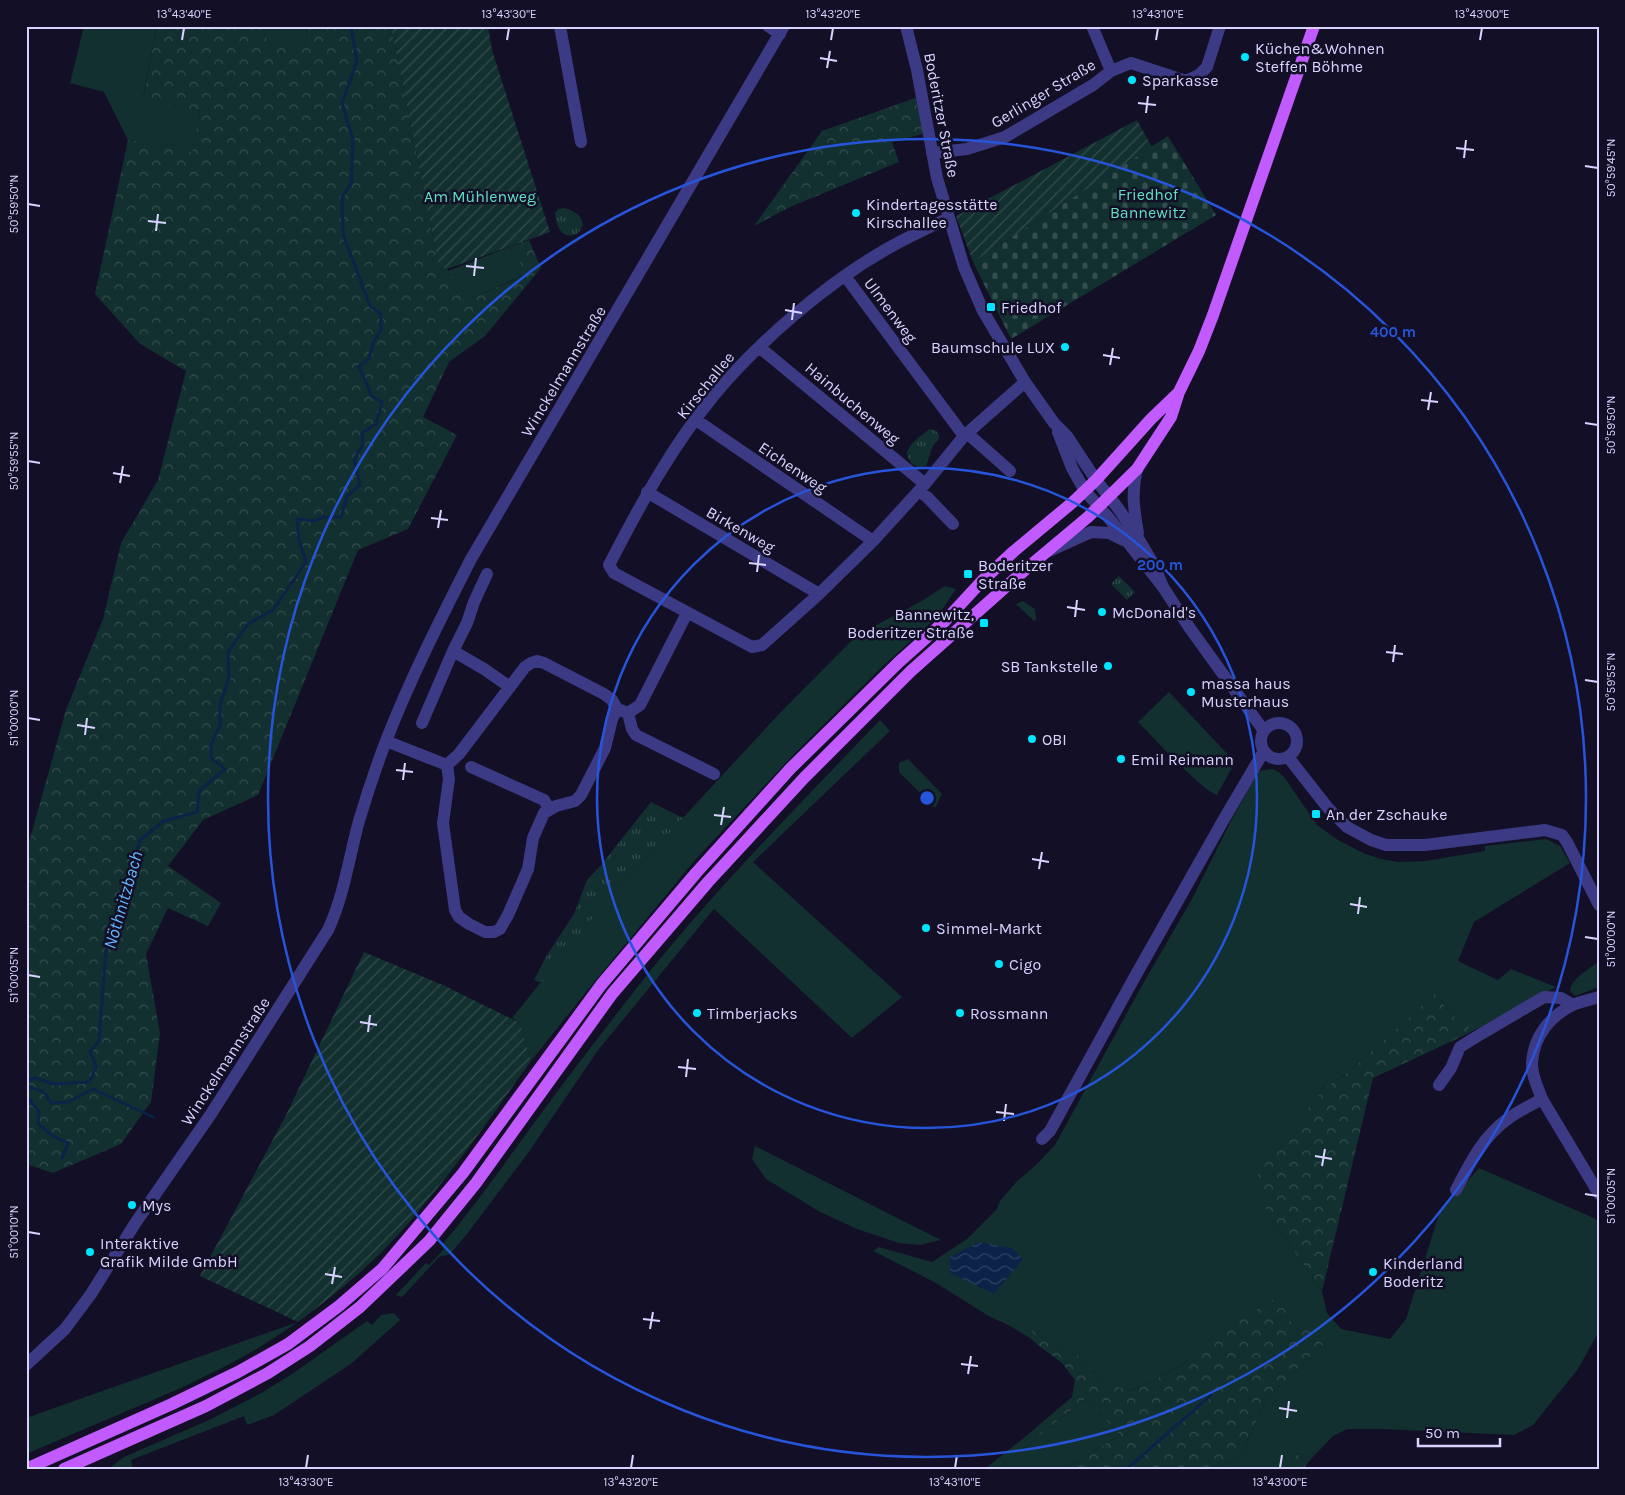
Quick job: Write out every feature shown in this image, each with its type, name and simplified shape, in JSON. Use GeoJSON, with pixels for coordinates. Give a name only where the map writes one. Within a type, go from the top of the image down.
{"type":"FeatureCollection","features":[{"type":"Feature","properties":{"kind":"main road"},"geometry":{"type":"LineString","coordinates":[[64,1469],[206,1406],[268,1373],[310,1346],[360,1308],[435,1234],[476,1183],[612,994],[708,882],[804,778],[911,671],[1047,552],[1137,469],[1171,416],[1179,392],[1199,351],[1242,235],[1314,26]]}},
{"type":"Feature","properties":{"kind":"main road"},"geometry":{"type":"LineString","coordinates":[[26,1469],[172,1404],[238,1372],[288,1344],[339,1306],[382,1269],[463,1173],[601,985],[696,872],[790,769],[898,662],[945,620],[982,581],[1085,491],[1151,419],[1179,392]]}},
{"type":"Feature","properties":{"kind":"street"},"geometry":{"type":"LineString","coordinates":[[560,26],[581,142]]}},
{"type":"Feature","properties":{"kind":"street"},"geometry":{"type":"LineString","coordinates":[[768,26],[782,30]]}},
{"type":"Feature","properties":{"kind":"street","name":"Boderitzer Straße"},"geometry":{"type":"LineString","coordinates":[[906,26],[917,70],[937,178],[964,267],[983,311],[1026,382],[1054,423],[1067,436],[1138,538],[1154,565],[1163,587]]}},
{"type":"Feature","properties":{"kind":"street"},"geometry":{"type":"LineString","coordinates":[[1092,26],[1111,71],[1131,63],[1186,81],[1199,75],[1207,67],[1220,26]]}},
{"type":"Feature","properties":{"kind":"street","name":"Winckelmannstraße"},"geometry":{"type":"LineString","coordinates":[[26,1365],[65,1329],[91,1294],[136,1222],[212,1114],[328,930],[339,901],[359,820],[386,741],[417,670],[471,559],[782,30]]}},
{"type":"Feature","properties":{"kind":"street","name":"Gerlinger Straße"},"geometry":{"type":"LineString","coordinates":[[932,153],[967,149],[1005,137],[1093,85],[1111,71]]}},
{"type":"Feature","properties":{"kind":"street","name":"Kirschallee"},"geometry":{"type":"LineString","coordinates":[[687,613],[614,573],[609,564],[647,492],[670,456],[714,395],[759,347],[796,314],[845,276],[885,250],[949,218]]}},
{"type":"Feature","properties":{"kind":"street","name":"Ulmenweg"},"geometry":{"type":"LineString","coordinates":[[845,276],[965,435],[1010,471]]}},
{"type":"Feature","properties":{"kind":"street","name":"Hainbuchenweg"},"geometry":{"type":"LineString","coordinates":[[759,347],[922,488],[927,497],[953,524]]}},
{"type":"Feature","properties":{"kind":"street"},"geometry":{"type":"LineString","coordinates":[[447,765],[449,779],[443,823],[455,910],[459,917],[484,932],[494,932],[500,929],[508,915],[528,869],[533,838],[544,813],[549,808],[575,801],[581,795],[605,748],[612,719],[622,711],[640,704],[687,613],[752,647],[762,646],[873,541],[922,488],[965,435],[1026,382]]}},
{"type":"Feature","properties":{"kind":"street","name":"Eichenweg"},"geometry":{"type":"LineString","coordinates":[[696,420],[873,541]]}},
{"type":"Feature","properties":{"kind":"street","name":"Boderitzer Straße"},"geometry":{"type":"LineString","coordinates":[[1054,423],[1072,468],[1085,491],[1163,587],[1189,627],[1264,731]]}},
{"type":"Feature","properties":{"kind":"street","name":"Boderitzer Straße"},"geometry":{"type":"LineString","coordinates":[[1137,469],[1133,484],[1133,501],[1138,538]]}},
{"type":"Feature","properties":{"kind":"street","name":"Birkenweg"},"geometry":{"type":"LineString","coordinates":[[647,492],[819,594]]}},
{"type":"Feature","properties":{"kind":"street"},"geometry":{"type":"LineString","coordinates":[[1047,552],[1091,532],[1109,533],[1125,540]]}},
{"type":"Feature","properties":{"kind":"street"},"geometry":{"type":"LineString","coordinates":[[422,723],[487,574]]}},
{"type":"Feature","properties":{"kind":"street"},"geometry":{"type":"LineString","coordinates":[[453,651],[510,686]]}},
{"type":"Feature","properties":{"kind":"street"},"geometry":{"type":"LineString","coordinates":[[447,765],[459,754],[530,662],[537,661],[604,694],[622,711],[636,735],[714,774]]}},
{"type":"Feature","properties":{"kind":"street"},"geometry":{"type":"LineString","coordinates":[[1277,724],[1284,724],[1290,728],[1296,740],[1293,752],[1282,759],[1275,759],[1269,756],[1261,744],[1261,737],[1264,731],[1270,726],[1277,724]]}},
{"type":"Feature","properties":{"kind":"street"},"geometry":{"type":"LineString","coordinates":[[386,741],[447,765]]}},
{"type":"Feature","properties":{"kind":"street"},"geometry":{"type":"LineString","coordinates":[[1042,1138],[1050,1131],[1147,954],[1264,751]]}},
{"type":"Feature","properties":{"kind":"street"},"geometry":{"type":"LineString","coordinates":[[1288,756],[1328,808],[1347,826],[1371,840],[1400,846],[1425,845],[1545,830],[1562,835],[1599,905]]}},
{"type":"Feature","properties":{"kind":"street"},"geometry":{"type":"LineString","coordinates":[[471,766],[544,800],[549,808]]}},
{"type":"Feature","properties":{"kind":"street"},"geometry":{"type":"LineString","coordinates":[[1599,997],[1573,1005],[1544,1026],[1535,1045],[1532,1063],[1536,1084],[1542,1099],[1599,1194]]}},
{"type":"Feature","properties":{"kind":"street"},"geometry":{"type":"LineString","coordinates":[[1439,1085],[1451,1068],[1460,1048],[1481,1034],[1544,998],[1561,998],[1573,1005]]}},
{"type":"Feature","properties":{"kind":"street"},"geometry":{"type":"LineString","coordinates":[[1456,1190],[1477,1151],[1493,1132],[1508,1118],[1542,1099]]}},
{"type":"Feature","properties":{"kind":"green space"},"geometry":{"type":"Polygon","coordinates":[[[84,26],[157,26],[143,98],[200,111],[192,153],[128,140],[104,92],[70,83],[84,26]]]}},
{"type":"Feature","properties":{"kind":"green space"},"geometry":{"type":"Polygon","coordinates":[[[157,26],[260,26],[271,46],[305,46],[308,26],[391,26],[439,267],[447,269],[469,299],[528,274],[509,247],[529,240],[541,268],[485,336],[449,362],[423,417],[457,435],[408,529],[358,550],[258,795],[203,820],[168,866],[221,903],[208,926],[168,908],[146,954],[160,1033],[151,1102],[121,1144],[53,1173],[29,1165],[26,1167],[26,853],[66,710],[103,619],[121,543],[158,480],[186,371],[140,344],[95,294],[128,140],[192,152],[200,111],[143,99],[157,26]]]}},
{"type":"Feature","properties":{"kind":"green space"},"geometry":{"type":"Polygon","coordinates":[[[260,26],[308,26],[305,46],[271,46],[260,26]]]}},
{"type":"Feature","properties":{"kind":"green space","name":"Am Mühlenweg"},"geometry":{"type":"Polygon","coordinates":[[[391,26],[488,26],[492,50],[550,232],[447,269],[439,267],[391,26]]]}},
{"type":"Feature","properties":{"kind":"green space"},"geometry":{"type":"Polygon","coordinates":[[[918,97],[923,134],[892,142],[899,162],[790,207],[754,226],[822,131],[918,97]]]}},
{"type":"Feature","properties":{"kind":"green space"},"geometry":{"type":"Polygon","coordinates":[[[1137,120],[1152,147],[973,262],[956,216],[1137,120]]]}},
{"type":"Feature","properties":{"kind":"green space","name":"Friedhof Bannewitz"},"geometry":{"type":"Polygon","coordinates":[[[1168,136],[1216,215],[1011,339],[973,262],[1168,136]]]}},
{"type":"Feature","properties":{"kind":"green space"},"geometry":{"type":"Polygon","coordinates":[[[564,208],[576,213],[582,220],[582,227],[577,234],[565,234],[558,227],[555,213],[558,209],[564,208]]]}},
{"type":"Feature","properties":{"kind":"green space"},"geometry":{"type":"Polygon","coordinates":[[[509,247],[529,273],[469,299],[448,271],[509,247]]]}},
{"type":"Feature","properties":{"kind":"green space"},"geometry":{"type":"Polygon","coordinates":[[[930,429],[938,433],[939,439],[933,446],[926,466],[918,467],[912,464],[908,457],[908,449],[930,429]]]}},
{"type":"Feature","properties":{"kind":"green space"},"geometry":{"type":"Polygon","coordinates":[[[1119,576],[1135,592],[1127,600],[1111,584],[1119,576]]]}},
{"type":"Feature","properties":{"kind":"green space"},"geometry":{"type":"Polygon","coordinates":[[[945,586],[956,589],[937,617],[883,666],[795,753],[695,860],[531,1061],[520,1023],[512,1018],[607,900],[778,715],[857,635],[920,602],[945,586]]]}},
{"type":"Feature","properties":{"kind":"green space"},"geometry":{"type":"Polygon","coordinates":[[[1023,601],[1035,609],[1036,620],[1034,621],[1016,604],[1023,601]]]}},
{"type":"Feature","properties":{"kind":"green space"},"geometry":{"type":"Polygon","coordinates":[[[1169,692],[1235,762],[1217,795],[1210,792],[1190,774],[1138,722],[1169,692]]]}},
{"type":"Feature","properties":{"kind":"green space"},"geometry":{"type":"Polygon","coordinates":[[[880,720],[890,731],[753,862],[902,997],[852,1038],[714,909],[599,1049],[528,1153],[467,1234],[450,1254],[439,1257],[405,1294],[401,1297],[396,1295],[426,1263],[429,1265],[444,1249],[441,1246],[483,1193],[583,1057],[671,946],[758,847],[880,720]]]}},
{"type":"Feature","properties":{"kind":"green space"},"geometry":{"type":"Polygon","coordinates":[[[908,759],[942,794],[935,808],[899,772],[899,763],[908,759]]]}},
{"type":"Feature","properties":{"kind":"green space"},"geometry":{"type":"Polygon","coordinates":[[[1272,769],[1284,777],[1317,825],[1338,840],[1363,853],[1381,859],[1398,862],[1425,861],[1485,851],[1485,846],[1546,839],[1560,846],[1570,863],[1474,922],[1458,961],[1498,980],[1511,969],[1556,987],[1467,1034],[1468,1026],[1453,1016],[1437,993],[1353,1068],[1323,1090],[1269,1216],[1322,1291],[1327,1313],[1341,1329],[1390,1339],[1406,1319],[1439,1214],[1479,1168],[1596,1219],[1599,1224],[1599,1331],[1578,1369],[1533,1425],[1514,1435],[1347,1429],[1333,1436],[1312,1458],[1297,1453],[1285,1469],[1217,1469],[1242,1454],[1267,1398],[1328,1340],[1300,1331],[1287,1317],[1213,1337],[1184,1364],[1142,1386],[1128,1391],[1102,1381],[1079,1356],[1055,1347],[1032,1330],[1030,1338],[987,1315],[936,1283],[873,1251],[879,1247],[932,1262],[967,1239],[997,1209],[1000,1201],[1017,1181],[1055,1145],[1140,989],[1192,899],[1232,819],[1259,771],[1272,769]]]}},
{"type":"Feature","properties":{"kind":"green space"},"geometry":{"type":"Polygon","coordinates":[[[651,802],[683,818],[607,900],[541,983],[534,980],[547,955],[574,914],[587,880],[651,802]]]}},
{"type":"Feature","properties":{"kind":"green space"},"geometry":{"type":"Polygon","coordinates":[[[364,952],[445,986],[520,1023],[531,1061],[483,1129],[396,1237],[349,1282],[298,1322],[200,1276],[286,1115],[364,952]]]}},
{"type":"Feature","properties":{"kind":"green space"},"geometry":{"type":"Polygon","coordinates":[[[1599,961],[1599,987],[1575,996],[1570,991],[1571,986],[1582,974],[1599,961]]]}},
{"type":"Feature","properties":{"kind":"green space"},"geometry":{"type":"Polygon","coordinates":[[[1437,992],[1450,1012],[1469,1026],[1467,1034],[1373,1078],[1322,1291],[1269,1216],[1255,1179],[1288,1133],[1323,1090],[1353,1068],[1437,992]]]}},
{"type":"Feature","properties":{"kind":"green space"},"geometry":{"type":"Polygon","coordinates":[[[755,1146],[941,1240],[920,1245],[899,1243],[857,1229],[820,1212],[766,1179],[752,1159],[755,1146]]]}},
{"type":"Feature","properties":{"kind":"green space"},"geometry":{"type":"Polygon","coordinates":[[[1274,1299],[1288,1310],[1287,1317],[1300,1331],[1313,1325],[1328,1340],[1267,1398],[1242,1454],[1217,1469],[1065,1469],[1120,1435],[1085,1399],[997,1469],[985,1469],[1072,1397],[1075,1380],[1062,1363],[1030,1338],[1032,1330],[1055,1347],[1079,1356],[1102,1381],[1129,1391],[1184,1364],[1213,1337],[1274,1299]]]}},
{"type":"Feature","properties":{"kind":"green space"},"geometry":{"type":"Polygon","coordinates":[[[394,1313],[400,1320],[352,1363],[274,1415],[247,1425],[244,1416],[131,1460],[133,1469],[108,1469],[124,1457],[209,1420],[263,1392],[295,1372],[367,1321],[372,1325],[381,1315],[394,1313]]]}},
{"type":"Feature","properties":{"kind":"green space"},"geometry":{"type":"Polygon","coordinates":[[[298,1322],[257,1349],[181,1388],[26,1454],[26,1418],[298,1322]]]}},
{"type":"Feature","properties":{"kind":"green space"},"geometry":{"type":"Polygon","coordinates":[[[1085,1399],[1120,1435],[1065,1469],[997,1469],[1085,1399]]]}},
{"type":"Feature","properties":{"kind":"green space"},"geometry":{"type":"Polygon","coordinates":[[[1297,1453],[1312,1458],[1303,1469],[1285,1469],[1297,1453]]]}},
{"type":"Feature","properties":{"kind":"water"},"geometry":{"type":"Polygon","coordinates":[[[979,1242],[1012,1248],[1023,1259],[994,1294],[950,1273],[950,1257],[979,1242]]]}},
{"type":"Feature","properties":{"kind":"waterway","name":"Nöthnitzbach"},"geometry":{"type":"LineString","coordinates":[[26,1081],[35,1078],[54,1084],[90,1082],[96,1066],[90,1052],[99,1041],[106,950],[121,915],[130,869],[140,840],[164,821],[197,812],[199,791],[225,769],[211,758],[211,745],[220,725],[220,704],[229,678],[228,652],[248,624],[273,610],[306,562],[299,539],[297,519],[314,521],[324,517],[341,517],[347,496],[360,485],[354,459],[363,445],[362,433],[376,424],[382,402],[372,397],[359,366],[369,359],[373,343],[381,330],[381,314],[370,306],[343,234],[342,197],[351,184],[353,140],[342,103],[357,61],[351,26]]}},
{"type":"Feature","properties":{"kind":"waterway"},"geometry":{"type":"LineString","coordinates":[[26,1086],[44,1092],[51,1103],[68,1102],[93,1089],[153,1117]]}},
{"type":"Feature","properties":{"kind":"waterway","name":"Nöthnitzbach"},"geometry":{"type":"LineString","coordinates":[[26,1095],[39,1112],[38,1124],[53,1136],[68,1143],[62,1158]]}},
{"type":"Feature","properties":{"kind":"waterway"},"geometry":{"type":"LineString","coordinates":[[1127,1469],[1211,1395]]}},
{"type":"Feature","properties":{"kind":"place","name":"Küchen&Wohnen Steffen Böhme"},"geometry":{"type":"Point","coordinates":[1245,57]}},
{"type":"Feature","properties":{"kind":"place","name":"Sparkasse"},"geometry":{"type":"Point","coordinates":[1132,80]}},
{"type":"Feature","properties":{"kind":"place","name":"Kindertagesstätte Kirschallee"},"geometry":{"type":"Point","coordinates":[856,213]}},
{"type":"Feature","properties":{"kind":"place","name":"Friedhof"},"geometry":{"type":"Point","coordinates":[991,307]}},
{"type":"Feature","properties":{"kind":"place","name":"Baumschule LUX"},"geometry":{"type":"Point","coordinates":[1065,347]}},
{"type":"Feature","properties":{"kind":"place","name":"Boderitzer Straße"},"geometry":{"type":"Point","coordinates":[968,574]}},
{"type":"Feature","properties":{"kind":"place","name":"McDonald's"},"geometry":{"type":"Point","coordinates":[1102,612]}},
{"type":"Feature","properties":{"kind":"place","name":"Bannewitz, Boderitzer Straße"},"geometry":{"type":"Point","coordinates":[984,623]}},
{"type":"Feature","properties":{"kind":"place","name":"SB Tankstelle"},"geometry":{"type":"Point","coordinates":[1108,666]}},
{"type":"Feature","properties":{"kind":"place","name":"massa haus Musterhaus"},"geometry":{"type":"Point","coordinates":[1191,692]}},
{"type":"Feature","properties":{"kind":"place","name":"OBI"},"geometry":{"type":"Point","coordinates":[1032,739]}},
{"type":"Feature","properties":{"kind":"place","name":"Emil Reimann"},"geometry":{"type":"Point","coordinates":[1121,759]}},
{"type":"Feature","properties":{"kind":"place","name":"An der Zschauke"},"geometry":{"type":"Point","coordinates":[1316,814]}},
{"type":"Feature","properties":{"kind":"place","name":"Simmel-Markt"},"geometry":{"type":"Point","coordinates":[926,928]}},
{"type":"Feature","properties":{"kind":"place","name":"Cigo"},"geometry":{"type":"Point","coordinates":[999,964]}},
{"type":"Feature","properties":{"kind":"place","name":"Timberjacks"},"geometry":{"type":"Point","coordinates":[697,1013]}},
{"type":"Feature","properties":{"kind":"place","name":"Rossmann"},"geometry":{"type":"Point","coordinates":[960,1013]}},
{"type":"Feature","properties":{"kind":"place","name":"Mys"},"geometry":{"type":"Point","coordinates":[132,1205]}},
{"type":"Feature","properties":{"kind":"place","name":"Interaktive Grafik Milde GmbH"},"geometry":{"type":"Point","coordinates":[90,1252]}},
{"type":"Feature","properties":{"kind":"place","name":"Kinderland Boderitz"},"geometry":{"type":"Point","coordinates":[1373,1272]}}]}
